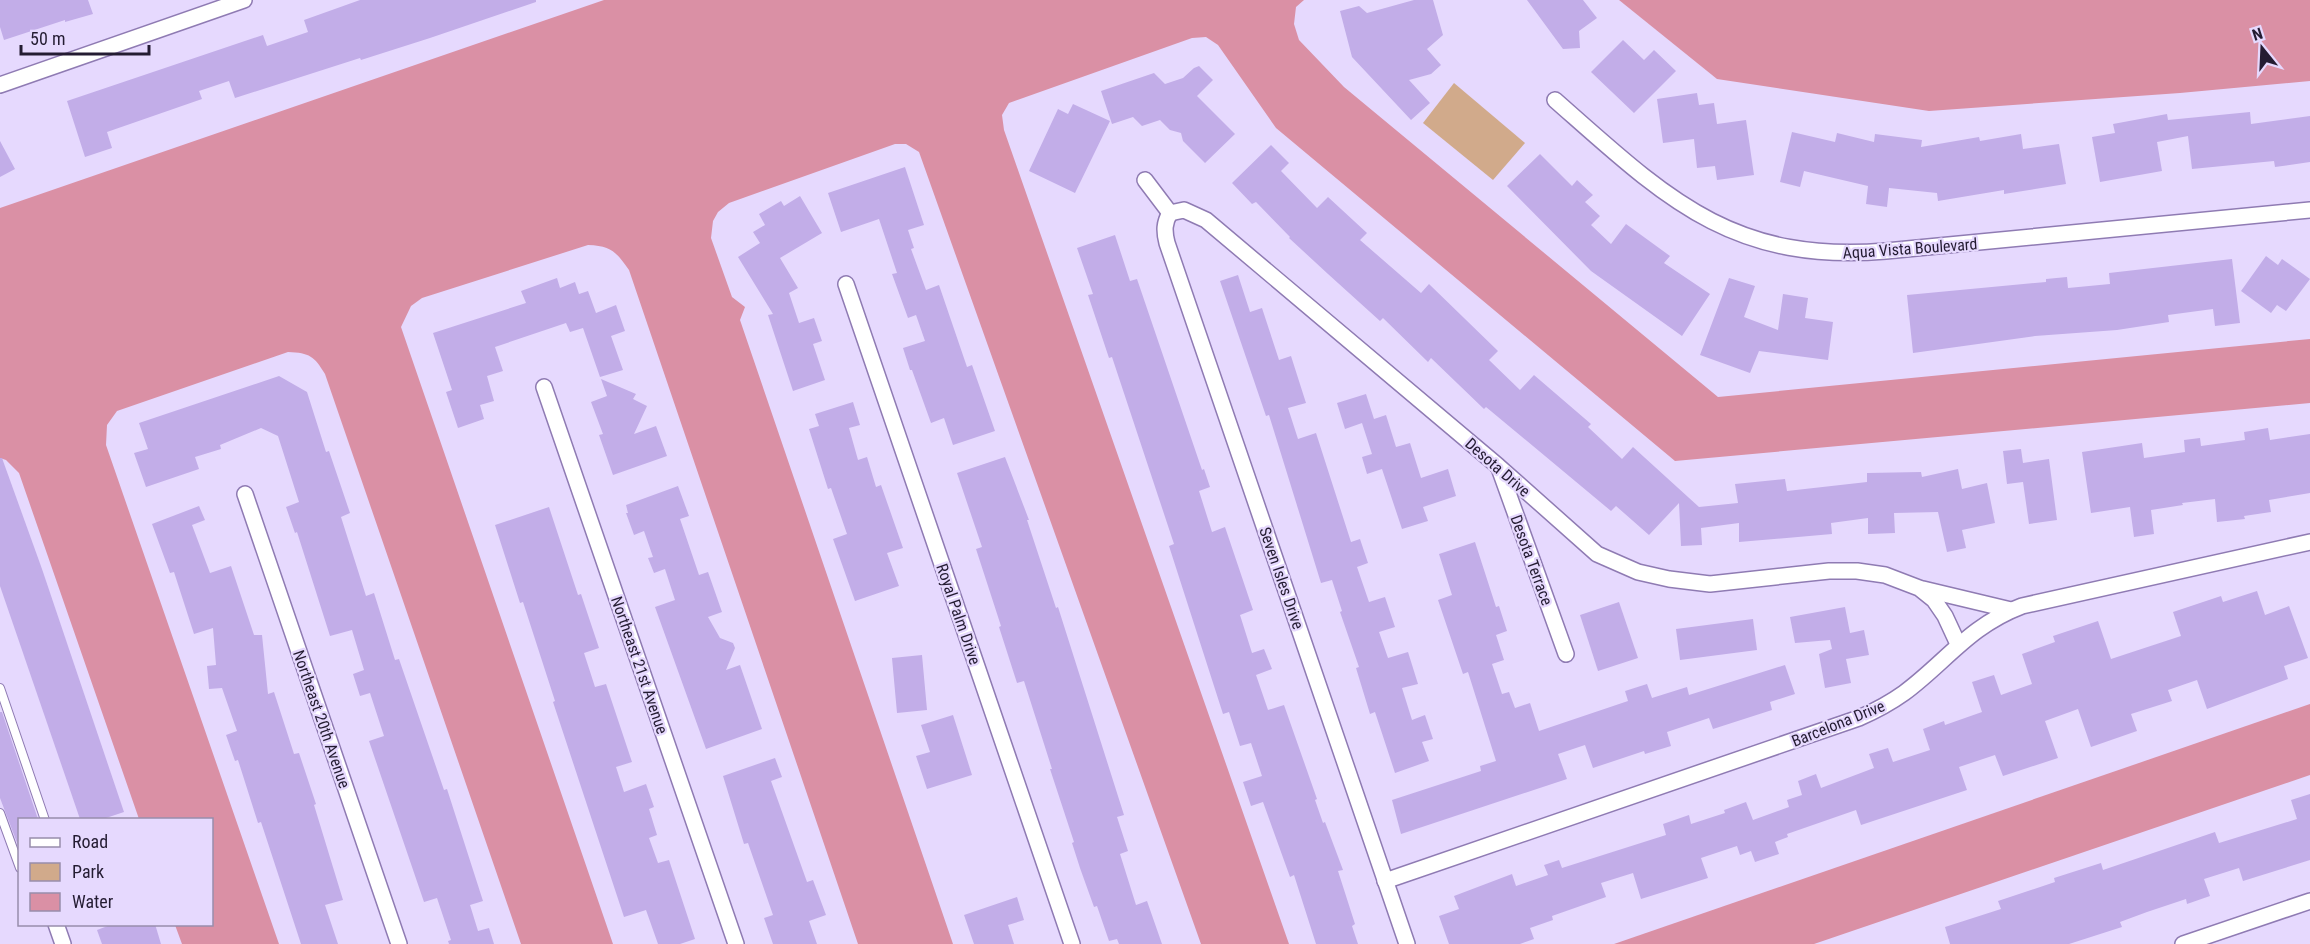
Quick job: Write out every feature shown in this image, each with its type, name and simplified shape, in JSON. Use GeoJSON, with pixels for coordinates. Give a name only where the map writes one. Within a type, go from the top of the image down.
{"type":"FeatureCollection","features":[{"type":"Feature","properties":{"kind":"street"},"geometry":{"type":"LineString","coordinates":[[0,85],[244,0]]}},
{"type":"Feature","properties":{"kind":"street","name":"Aqua Vista Boulevard"},"geometry":{"type":"LineString","coordinates":[[1555,100],[1642,177],[1680,205],[1718,226],[1802,251],[1854,254],[2310,210]]}},
{"type":"Feature","properties":{"kind":"street"},"geometry":{"type":"LineString","coordinates":[[1145,180],[1170,213]]}},
{"type":"Feature","properties":{"kind":"street","name":"Desota Drive"},"geometry":{"type":"LineString","coordinates":[[1170,213],[1184,210],[1206,220],[1498,466],[1598,554],[1638,572],[1669,579],[1710,584],[1816,572],[1850,571],[1885,575],[1919,588],[2011,610]]}},
{"type":"Feature","properties":{"kind":"street","name":"Seven Isles Drive"},"geometry":{"type":"LineString","coordinates":[[1170,213],[1164,231],[1167,243],[1407,944]]}},
{"type":"Feature","properties":{"kind":"street","name":"Royal Palm Drive"},"geometry":{"type":"LineString","coordinates":[[846,284],[1072,944]]}},
{"type":"Feature","properties":{"kind":"street","name":"Northeast 21st Avenue"},"geometry":{"type":"LineString","coordinates":[[544,387],[736,944]]}},
{"type":"Feature","properties":{"kind":"street","name":"Desota Terrace"},"geometry":{"type":"LineString","coordinates":[[1498,466],[1566,654]]}},
{"type":"Feature","properties":{"kind":"street","name":"Northeast 20th Avenue"},"geometry":{"type":"LineString","coordinates":[[245,494],[399,944]]}},
{"type":"Feature","properties":{"kind":"street","name":"Barcelona Drive"},"geometry":{"type":"LineString","coordinates":[[1385,881],[1859,718],[1905,692],[1958,644],[1985,624],[2011,610],[2033,602],[2310,542]]}},
{"type":"Feature","properties":{"kind":"street","name":"Desota Drive"},"geometry":{"type":"LineString","coordinates":[[1919,588],[1939,607],[1958,644]]}},
{"type":"Feature","properties":{"kind":"street"},"geometry":{"type":"LineString","coordinates":[[2183,944],[2310,901]]}},
{"type":"Feature","properties":{"kind":"street"},"geometry":{"type":"LineString","coordinates":[[57,926],[63,944]]}},
{"type":"Feature","properties":{"kind":"lane"},"geometry":{"type":"LineString","coordinates":[[0,688],[45,818]]}},
{"type":"Feature","properties":{"kind":"lane"},"geometry":{"type":"LineString","coordinates":[[0,813],[18,862]]}},
{"type":"Feature","properties":{"kind":"green space"},"geometry":{"type":"Polygon","coordinates":[[[1454,83],[1525,143],[1493,180],[1423,123],[1454,83]]]}},
{"type":"Feature","properties":{"kind":"water"},"geometry":{"type":"Polygon","coordinates":[[[604,0],[1304,0],[1296,7],[1294,24],[1299,40],[1344,87],[1718,397],[2310,339],[2310,403],[1675,461],[1276,128],[1218,45],[1206,37],[1192,38],[1009,103],[1002,115],[1004,130],[1289,944],[1201,944],[919,152],[906,144],[895,144],[729,203],[718,212],[713,221],[711,238],[732,297],[745,307],[740,320],[953,944],[858,944],[629,270],[613,251],[588,245],[422,298],[411,306],[401,327],[613,944],[521,944],[325,374],[311,357],[302,353],[288,352],[117,411],[107,425],[106,445],[279,944],[182,944],[175,926],[213,926],[213,818],[139,818],[19,473],[6,460],[0,458],[0,208],[604,0]]]}},
{"type":"Feature","properties":{"kind":"water"},"geometry":{"type":"Polygon","coordinates":[[[1619,0],[2310,0],[2310,81],[1929,111],[1717,79],[1619,0]]]}},
{"type":"Feature","properties":{"kind":"water"},"geometry":{"type":"Polygon","coordinates":[[[2310,704],[2310,775],[1814,944],[1614,944],[2310,704]]]}},
{"type":"Feature","properties":{"kind":"building"},"geometry":{"type":"Polygon","coordinates":[[[0,0],[88,0],[93,14],[65,22],[65,20],[4,40],[0,27],[0,0]]]}},
{"type":"Feature","properties":{"kind":"building"},"geometry":{"type":"Polygon","coordinates":[[[360,0],[536,0],[536,2],[430,38],[235,98],[229,81],[199,91],[202,99],[107,132],[112,148],[85,157],[67,101],[263,35],[267,46],[308,32],[304,20],[360,0]]]}},
{"type":"Feature","properties":{"kind":"building"},"geometry":{"type":"Polygon","coordinates":[[[1414,0],[1433,0],[1443,35],[1427,49],[1441,65],[1431,74],[1409,80],[1430,103],[1411,120],[1352,57],[1340,11],[1359,6],[1367,13],[1414,0]]]}},
{"type":"Feature","properties":{"kind":"building"},"geometry":{"type":"Polygon","coordinates":[[[1527,0],[1583,0],[1597,18],[1579,31],[1580,48],[1563,49],[1527,0]]]}},
{"type":"Feature","properties":{"kind":"building"},"geometry":{"type":"Polygon","coordinates":[[[1623,40],[1644,60],[1654,50],[1676,71],[1634,113],[1591,72],[1623,40]]]}},
{"type":"Feature","properties":{"kind":"building"},"geometry":{"type":"Polygon","coordinates":[[[1199,66],[1213,80],[1197,96],[1235,134],[1205,163],[1183,141],[1181,133],[1170,130],[1160,120],[1142,126],[1133,117],[1112,124],[1101,91],[1154,73],[1165,84],[1183,78],[1199,66]]]}},
{"type":"Feature","properties":{"kind":"building"},"geometry":{"type":"Polygon","coordinates":[[[1697,93],[1699,105],[1714,103],[1717,124],[1746,120],[1754,175],[1717,180],[1715,166],[1697,168],[1694,139],[1663,143],[1657,99],[1697,93]]]}},
{"type":"Feature","properties":{"kind":"building"},"geometry":{"type":"Polygon","coordinates":[[[1073,104],[1110,121],[1075,193],[1029,171],[1058,109],[1068,114],[1073,104]]]}},
{"type":"Feature","properties":{"kind":"building"},"geometry":{"type":"Polygon","coordinates":[[[2250,112],[2251,124],[2310,116],[2310,162],[2275,167],[2274,161],[2192,169],[2188,136],[2157,142],[2162,171],[2100,182],[2092,137],[2115,133],[2113,124],[2167,114],[2168,120],[2250,112]]]}},
{"type":"Feature","properties":{"kind":"building"},"geometry":{"type":"Polygon","coordinates":[[[1792,132],[1835,142],[1837,133],[1874,142],[1875,134],[1922,140],[1921,147],[1979,137],[1980,141],[2021,134],[2023,149],[2059,144],[2066,184],[2004,194],[2004,190],[1938,201],[1937,193],[1889,188],[1887,207],[1866,204],[1868,186],[1804,171],[1800,187],[1780,182],[1792,132]]]}},
{"type":"Feature","properties":{"kind":"building"},"geometry":{"type":"Polygon","coordinates":[[[0,141],[15,169],[0,177],[0,141]]]}},
{"type":"Feature","properties":{"kind":"building"},"geometry":{"type":"Polygon","coordinates":[[[1271,145],[1289,163],[1281,171],[1317,208],[1328,197],[1367,233],[1360,240],[1421,293],[1429,284],[1498,351],[1489,360],[1520,390],[1534,375],[1591,424],[1588,427],[1622,459],[1633,447],[1699,507],[1738,503],[1735,484],[1785,479],[1787,491],[1867,482],[1867,473],[1921,472],[1922,477],[1958,469],[1962,489],[1987,483],[1995,523],[1962,530],[1966,548],[1947,552],[1938,512],[1894,513],[1895,533],[1868,534],[1868,518],[1831,523],[1832,534],[1739,542],[1739,523],[1701,528],[1702,545],[1681,546],[1679,503],[1649,535],[1616,506],[1611,511],[1486,407],[1484,409],[1431,358],[1428,362],[1383,318],[1380,321],[1328,274],[1289,238],[1256,202],[1252,204],[1232,183],[1271,145]]]}},
{"type":"Feature","properties":{"kind":"building"},"geometry":{"type":"Polygon","coordinates":[[[1540,154],[1572,186],[1577,180],[1593,195],[1585,202],[1600,216],[1591,225],[1611,244],[1626,224],[1670,256],[1664,263],[1710,294],[1682,336],[1591,271],[1507,186],[1540,154]]]}},
{"type":"Feature","properties":{"kind":"building"},"geometry":{"type":"Polygon","coordinates":[[[905,167],[924,225],[908,230],[914,248],[911,249],[926,290],[939,285],[967,367],[972,365],[995,431],[953,445],[944,418],[931,423],[912,370],[910,370],[903,348],[925,341],[916,315],[908,318],[892,274],[897,273],[879,219],[841,232],[828,193],[905,167]]]}},
{"type":"Feature","properties":{"kind":"building"},"geometry":{"type":"Polygon","coordinates":[[[800,196],[822,233],[780,258],[798,288],[789,293],[799,323],[814,318],[822,341],[813,344],[825,380],[793,391],[768,315],[773,314],[738,257],[760,243],[753,232],[765,225],[759,214],[781,201],[784,206],[800,196]]]}},
{"type":"Feature","properties":{"kind":"building"},"geometry":{"type":"Polygon","coordinates":[[[1115,235],[1130,281],[1137,279],[1202,470],[1204,469],[1210,487],[1199,491],[1212,532],[1225,527],[1253,610],[1240,615],[1252,653],[1264,649],[1272,669],[1256,675],[1268,710],[1284,705],[1317,799],[1315,800],[1323,823],[1325,822],[1343,870],[1338,871],[1355,924],[1352,926],[1358,944],[1316,944],[1294,875],[1290,877],[1263,802],[1251,806],[1243,782],[1262,776],[1251,743],[1240,746],[1229,712],[1223,714],[1169,546],[1174,544],[1112,357],[1109,358],[1088,295],[1093,294],[1077,248],[1115,235]]]}},
{"type":"Feature","properties":{"kind":"building"},"geometry":{"type":"Polygon","coordinates":[[[2266,256],[2278,265],[2282,259],[2310,279],[2286,311],[2277,305],[2271,313],[2241,291],[2266,256]]]}},
{"type":"Feature","properties":{"kind":"building"},"geometry":{"type":"Polygon","coordinates":[[[2232,259],[2240,323],[2215,326],[2213,309],[2168,315],[2169,322],[2117,330],[2035,336],[1913,353],[1907,295],[2046,282],[2046,279],[2067,277],[2068,288],[2110,284],[2109,273],[2232,259]]]}},
{"type":"Feature","properties":{"kind":"building"},"geometry":{"type":"Polygon","coordinates":[[[1238,275],[1250,312],[1262,308],[1279,360],[1291,356],[1306,403],[1288,408],[1298,439],[1316,433],[1351,542],[1360,539],[1368,563],[1357,567],[1369,602],[1385,597],[1395,627],[1379,632],[1388,658],[1408,652],[1418,684],[1402,688],[1412,720],[1425,715],[1433,739],[1422,742],[1429,761],[1395,773],[1375,712],[1370,714],[1356,668],[1359,667],[1340,612],[1342,611],[1332,580],[1321,583],[1269,415],[1266,416],[1220,281],[1238,275]]]}},
{"type":"Feature","properties":{"kind":"building"},"geometry":{"type":"Polygon","coordinates":[[[557,278],[560,288],[575,282],[579,294],[588,291],[596,313],[616,305],[625,331],[611,336],[623,370],[600,377],[583,328],[570,332],[566,323],[495,347],[503,371],[487,376],[494,401],[480,405],[484,419],[458,428],[446,392],[452,390],[433,333],[526,303],[521,291],[557,278]]]}},
{"type":"Feature","properties":{"kind":"building"},"geometry":{"type":"Polygon","coordinates":[[[1729,278],[1755,286],[1744,317],[1778,330],[1783,294],[1808,298],[1805,318],[1833,322],[1828,360],[1759,351],[1750,373],[1700,355],[1729,278]]]}},
{"type":"Feature","properties":{"kind":"building"},"geometry":{"type":"Polygon","coordinates":[[[279,376],[307,392],[326,452],[329,451],[350,513],[341,517],[366,596],[374,593],[395,660],[399,659],[444,790],[447,789],[483,901],[470,905],[478,931],[489,928],[494,944],[449,944],[448,941],[451,940],[437,898],[424,902],[369,741],[384,736],[370,693],[360,696],[353,674],[364,670],[352,630],[330,636],[297,532],[295,533],[286,507],[299,502],[278,436],[261,428],[220,445],[221,449],[195,457],[199,469],[146,487],[134,453],[148,449],[139,423],[279,376]]]}},
{"type":"Feature","properties":{"kind":"building"},"geometry":{"type":"Polygon","coordinates":[[[601,379],[636,394],[633,399],[647,406],[634,434],[656,426],[667,456],[613,475],[599,435],[603,434],[591,402],[607,396],[601,379]]]}},
{"type":"Feature","properties":{"kind":"building"},"geometry":{"type":"Polygon","coordinates":[[[1366,394],[1374,419],[1386,415],[1396,447],[1410,443],[1421,478],[1448,469],[1456,496],[1423,507],[1428,521],[1402,529],[1382,469],[1367,474],[1362,457],[1372,454],[1362,423],[1345,429],[1337,403],[1366,394]]]}},
{"type":"Feature","properties":{"kind":"building"},"geometry":{"type":"Polygon","coordinates":[[[853,402],[860,425],[849,428],[858,460],[867,457],[876,487],[881,485],[903,548],[887,553],[899,586],[855,601],[833,539],[847,534],[831,488],[828,489],[809,429],[819,426],[815,414],[853,402]]]}},
{"type":"Feature","properties":{"kind":"building"},"geometry":{"type":"Polygon","coordinates":[[[2268,428],[2270,440],[2310,434],[2310,493],[2269,500],[2271,512],[2244,516],[2245,519],[2217,522],[2215,499],[2151,510],[2154,534],[2134,537],[2130,507],[2091,513],[2082,452],[2142,443],[2144,458],[2185,452],[2184,440],[2200,438],[2201,446],[2245,440],[2244,432],[2268,428]]]}},
{"type":"Feature","properties":{"kind":"building"},"geometry":{"type":"Polygon","coordinates":[[[2021,449],[2023,463],[2049,459],[2057,520],[2029,524],[2023,482],[2007,484],[2003,451],[2021,449]]]}},
{"type":"Feature","properties":{"kind":"building"},"geometry":{"type":"Polygon","coordinates":[[[1005,457],[1029,520],[1027,520],[1056,608],[1058,607],[1124,815],[1117,817],[1128,851],[1120,854],[1136,905],[1147,901],[1162,944],[1119,944],[1117,939],[1109,941],[1080,868],[1024,681],[1017,683],[976,549],[982,547],[957,473],[1005,457]]]}},
{"type":"Feature","properties":{"kind":"building"},"geometry":{"type":"Polygon","coordinates":[[[0,458],[2,458],[124,812],[106,818],[80,818],[0,586],[0,458]]]}},
{"type":"Feature","properties":{"kind":"building"},"geometry":{"type":"Polygon","coordinates":[[[678,486],[689,516],[680,519],[699,575],[708,572],[722,612],[708,617],[720,638],[733,643],[735,648],[726,670],[740,665],[762,729],[706,749],[655,607],[675,600],[665,569],[654,573],[648,558],[653,557],[644,531],[634,535],[626,513],[628,513],[626,505],[678,486]]]}},
{"type":"Feature","properties":{"kind":"building"},"geometry":{"type":"Polygon","coordinates":[[[199,506],[205,520],[192,525],[210,573],[231,566],[254,635],[262,635],[268,694],[274,692],[294,754],[299,753],[316,804],[314,805],[343,900],[325,905],[338,944],[301,944],[261,822],[258,823],[238,760],[235,761],[226,735],[237,731],[222,688],[209,689],[207,666],[216,665],[213,628],[194,634],[174,572],[170,573],[152,524],[199,506]]]}},
{"type":"Feature","properties":{"kind":"building"},"geometry":{"type":"Polygon","coordinates":[[[549,507],[578,595],[581,594],[599,648],[584,653],[595,687],[606,684],[632,762],[616,767],[624,792],[646,784],[654,807],[649,809],[657,835],[649,838],[658,863],[669,860],[695,939],[680,944],[658,944],[646,910],[624,917],[553,702],[555,701],[523,602],[520,603],[495,525],[549,507]]]}},
{"type":"Feature","properties":{"kind":"building"},"geometry":{"type":"Polygon","coordinates":[[[1475,542],[1496,607],[1499,606],[1507,631],[1496,635],[1504,660],[1492,664],[1502,694],[1509,692],[1515,708],[1530,703],[1539,731],[1628,701],[1625,691],[1647,684],[1652,698],[1687,687],[1689,695],[1785,665],[1795,694],[1770,702],[1772,710],[1713,729],[1709,718],[1667,732],[1671,746],[1645,754],[1644,751],[1593,768],[1585,745],[1558,754],[1567,779],[1401,834],[1392,800],[1481,771],[1480,766],[1496,761],[1468,672],[1463,674],[1438,600],[1452,595],[1439,554],[1475,542]]]}},
{"type":"Feature","properties":{"kind":"building"},"geometry":{"type":"Polygon","coordinates":[[[2257,591],[2265,615],[2289,606],[2308,658],[2284,666],[2288,679],[2207,709],[2197,680],[2168,690],[2172,701],[2131,714],[2137,731],[2091,747],[2078,709],[2045,721],[2058,758],[2003,776],[1995,755],[1959,767],[1967,790],[1861,825],[1856,810],[1787,834],[1788,837],[1775,842],[1779,854],[1755,862],[1751,851],[1740,855],[1737,846],[1701,858],[1708,878],[1641,899],[1633,873],[1601,883],[1606,897],[1552,916],[1553,920],[1530,928],[1534,939],[1520,944],[1449,944],[1439,916],[1459,909],[1454,896],[1512,874],[1516,886],[1548,875],[1544,865],[1559,860],[1562,868],[1666,835],[1663,824],[1689,815],[1691,824],[1725,813],[1724,810],[1746,802],[1753,820],[1789,807],[1787,800],[1802,795],[1798,781],[1816,774],[1821,788],[1874,768],[1869,754],[1888,748],[1893,762],[1930,750],[1923,729],[1944,721],[1945,725],[1982,712],[1972,682],[1994,675],[2001,695],[2032,684],[2022,654],[2055,642],[2053,636],[2098,621],[2111,659],[2181,636],[2173,612],[2221,596],[2223,602],[2257,591]]]}},
{"type":"Feature","properties":{"kind":"building"},"geometry":{"type":"Polygon","coordinates":[[[1619,602],[1638,658],[1598,671],[1580,615],[1619,602]]]}},
{"type":"Feature","properties":{"kind":"building"},"geometry":{"type":"Polygon","coordinates":[[[1845,607],[1850,633],[1864,630],[1869,655],[1846,659],[1851,683],[1825,688],[1819,654],[1832,649],[1830,640],[1795,643],[1790,617],[1845,607]]]}},
{"type":"Feature","properties":{"kind":"building"},"geometry":{"type":"Polygon","coordinates":[[[1753,619],[1757,650],[1680,660],[1676,629],[1753,619]]]}},
{"type":"Feature","properties":{"kind":"building"},"geometry":{"type":"Polygon","coordinates":[[[922,655],[927,710],[897,713],[892,658],[922,655]]]}},
{"type":"Feature","properties":{"kind":"building"},"geometry":{"type":"Polygon","coordinates":[[[0,712],[2,712],[38,818],[18,818],[18,845],[0,798],[0,712]]]}},
{"type":"Feature","properties":{"kind":"building"},"geometry":{"type":"Polygon","coordinates":[[[953,715],[972,775],[927,789],[916,756],[930,752],[921,725],[953,715]]]}},
{"type":"Feature","properties":{"kind":"building"},"geometry":{"type":"Polygon","coordinates":[[[775,758],[782,777],[771,781],[807,882],[813,880],[826,915],[809,921],[817,944],[773,944],[764,918],[773,915],[748,843],[744,844],[723,776],[775,758]]]}},
{"type":"Feature","properties":{"kind":"building"},"geometry":{"type":"Polygon","coordinates":[[[2310,794],[2310,860],[2243,881],[2239,868],[2204,879],[2210,896],[2187,904],[2186,899],[2147,912],[2120,922],[2122,927],[2069,944],[1950,944],[1945,927],[2001,909],[1998,901],[2055,882],[2054,878],[2101,863],[2103,870],[2215,832],[2219,843],[2297,819],[2291,800],[2310,794]]]}},
{"type":"Feature","properties":{"kind":"building"},"geometry":{"type":"Polygon","coordinates":[[[1017,897],[1024,920],[1008,925],[1014,944],[974,944],[964,915],[1017,897]]]}},
{"type":"Feature","properties":{"kind":"building"},"geometry":{"type":"Polygon","coordinates":[[[108,926],[156,926],[161,944],[102,944],[97,930],[108,926]]]}}]}
